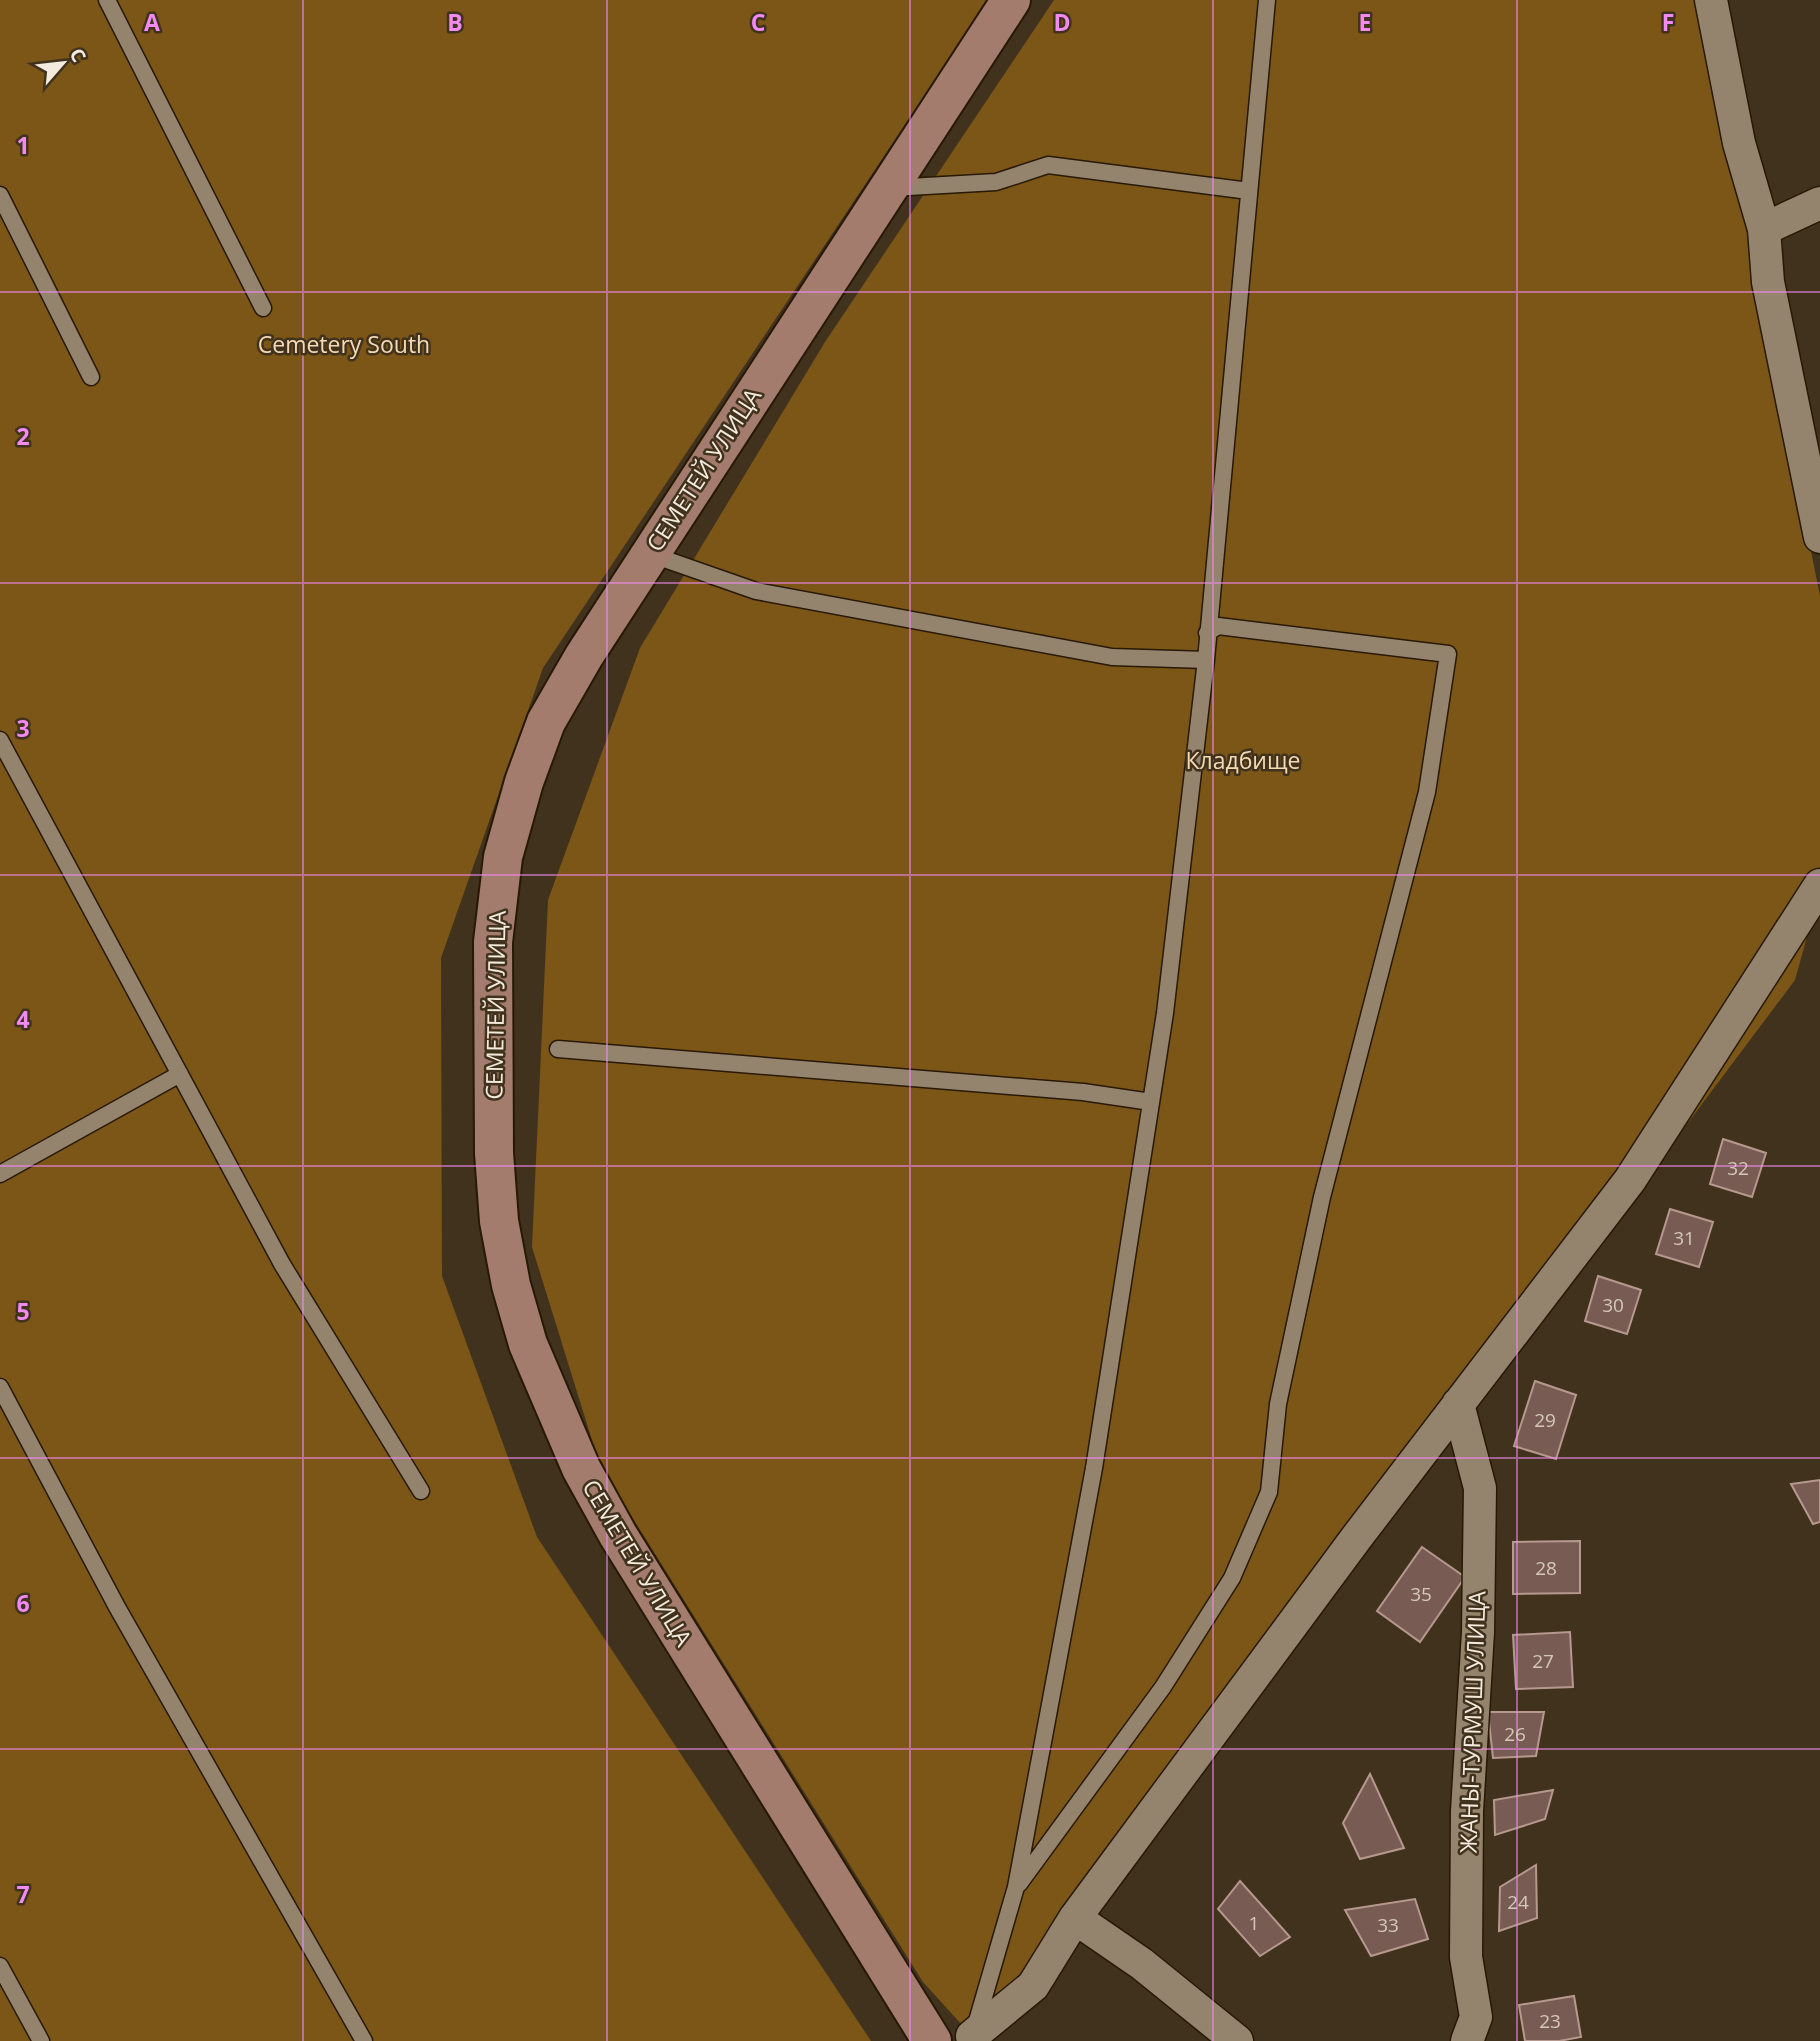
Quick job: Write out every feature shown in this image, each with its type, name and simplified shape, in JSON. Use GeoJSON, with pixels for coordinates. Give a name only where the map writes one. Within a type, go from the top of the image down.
{"type":"FeatureCollection","features":[{"type":"Feature","properties":{"kind":"street","name":"СЕМЕТЕЙ УЛИЦА"},"geometry":{"type":"LineString","coordinates":[[932,2041],[606,1513],[553,1408],[528,1344],[510,1284],[499,1221],[494,1153],[493,942],[503,857],[524,782],[546,722],[584,656],[650,553],[1012,0]]}},
{"type":"Feature","properties":{"kind":"street"},"geometry":{"type":"LineString","coordinates":[[1711,0],[1739,143],[1764,229],[1768,282],[1820,537]]}},
{"type":"Feature","properties":{"kind":"street"},"geometry":{"type":"LineString","coordinates":[[1764,229],[1820,203]]}},
{"type":"Feature","properties":{"kind":"street"},"geometry":{"type":"LineString","coordinates":[[971,2039],[1033,1986],[1075,1918],[1357,1537],[1630,1180],[1820,885]]}},
{"type":"Feature","properties":{"kind":"street","name":"ЖАНЫ-ТУРМУШ УЛИЦА"},"geometry":{"type":"LineString","coordinates":[[1458,1404],[1479,1488],[1478,1632],[1468,1811],[1466,1957],[1476,2017],[1467,2041]]}},
{"type":"Feature","properties":{"kind":"street"},"geometry":{"type":"LineString","coordinates":[[1075,1918],[1142,1964],[1237,2041]]}},
{"type":"Feature","properties":{"kind":"lane"},"geometry":{"type":"LineString","coordinates":[[107,0],[264,307]]}},
{"type":"Feature","properties":{"kind":"lane"},"geometry":{"type":"LineString","coordinates":[[971,2039],[1016,1887],[1094,1468],[1165,1013],[1206,660],[1266,0]]}},
{"type":"Feature","properties":{"kind":"lane"},"geometry":{"type":"LineString","coordinates":[[889,188],[996,182],[1048,165],[1248,191]]}},
{"type":"Feature","properties":{"kind":"lane"},"geometry":{"type":"LineString","coordinates":[[0,195],[91,377]]}},
{"type":"Feature","properties":{"kind":"lane"},"geometry":{"type":"LineString","coordinates":[[650,553],[756,591],[1112,657],[1206,660]]}},
{"type":"Feature","properties":{"kind":"lane"},"geometry":{"type":"LineString","coordinates":[[1016,1887],[1163,1687],[1232,1578],[1269,1492],[1278,1404],[1322,1197],[1427,792],[1448,654],[1218,626],[1207,634]]}},
{"type":"Feature","properties":{"kind":"lane"},"geometry":{"type":"LineString","coordinates":[[0,740],[282,1264],[421,1490]]}},
{"type":"Feature","properties":{"kind":"lane"},"geometry":{"type":"LineString","coordinates":[[558,1049],[1070,1090],[1151,1102]]}},
{"type":"Feature","properties":{"kind":"lane"},"geometry":{"type":"LineString","coordinates":[[0,1174],[180,1074]]}},
{"type":"Feature","properties":{"kind":"lane"},"geometry":{"type":"LineString","coordinates":[[0,1387],[117,1607],[364,2041]]}},
{"type":"Feature","properties":{"kind":"lane"},"geometry":{"type":"LineString","coordinates":[[0,1966],[41,2041]]}},
{"type":"Feature","properties":{"kind":"green space","name":"Cemetery South"},"geometry":{"type":"Polygon","coordinates":[[[0,0],[988,0],[543,668],[441,958],[442,1276],[537,1537],[871,2041],[0,2041],[0,0]]]}},
{"type":"Feature","properties":{"kind":"green space","name":"Кладбище"},"geometry":{"type":"Polygon","coordinates":[[[1054,0],[1700,0],[1820,596],[1820,890],[1795,980],[1054,1968],[972,2036],[923,1982],[600,1466],[532,1247],[548,900],[640,648],[825,342],[1054,0]]]}},
{"type":"Feature","properties":{"kind":"building"},"geometry":{"type":"Polygon","coordinates":[[[1723,1139],[1766,1153],[1752,1197],[1710,1184],[1723,1139]]]}},
{"type":"Feature","properties":{"kind":"building"},"geometry":{"type":"Polygon","coordinates":[[[1670,1209],[1713,1222],[1699,1267],[1656,1254],[1670,1209]]]}},
{"type":"Feature","properties":{"kind":"building"},"geometry":{"type":"Polygon","coordinates":[[[1598,1276],[1641,1290],[1627,1334],[1585,1321],[1598,1276]]]}},
{"type":"Feature","properties":{"kind":"building"},"geometry":{"type":"Polygon","coordinates":[[[1535,1381],[1576,1395],[1556,1459],[1514,1446],[1535,1381]]]}},
{"type":"Feature","properties":{"kind":"building"},"geometry":{"type":"Polygon","coordinates":[[[1820,1480],[1820,1522],[1813,1524],[1791,1484],[1820,1480]]]}},
{"type":"Feature","properties":{"kind":"building"},"geometry":{"type":"Polygon","coordinates":[[[1580,1541],[1580,1593],[1513,1594],[1513,1542],[1580,1541]]]}},
{"type":"Feature","properties":{"kind":"building"},"geometry":{"type":"Polygon","coordinates":[[[1422,1547],[1465,1577],[1420,1642],[1377,1611],[1422,1547]]]}},
{"type":"Feature","properties":{"kind":"building"},"geometry":{"type":"Polygon","coordinates":[[[1570,1632],[1573,1687],[1516,1689],[1513,1635],[1570,1632]]]}},
{"type":"Feature","properties":{"kind":"building"},"geometry":{"type":"Polygon","coordinates":[[[1488,1712],[1544,1712],[1536,1756],[1493,1758],[1488,1712]]]}},
{"type":"Feature","properties":{"kind":"building"},"geometry":{"type":"Polygon","coordinates":[[[1370,1774],[1404,1848],[1360,1859],[1343,1823],[1370,1774]]]}},
{"type":"Feature","properties":{"kind":"building"},"geometry":{"type":"Polygon","coordinates":[[[1553,1790],[1545,1819],[1495,1835],[1494,1800],[1553,1790]]]}},
{"type":"Feature","properties":{"kind":"building"},"geometry":{"type":"Polygon","coordinates":[[[1536,1865],[1537,1918],[1499,1931],[1500,1887],[1536,1865]]]}},
{"type":"Feature","properties":{"kind":"building"},"geometry":{"type":"Polygon","coordinates":[[[1240,1881],[1290,1937],[1260,1956],[1218,1909],[1240,1881]]]}},
{"type":"Feature","properties":{"kind":"building"},"geometry":{"type":"Polygon","coordinates":[[[1415,1899],[1428,1939],[1371,1956],[1345,1910],[1415,1899]]]}},
{"type":"Feature","properties":{"kind":"building"},"geometry":{"type":"Polygon","coordinates":[[[1574,1996],[1581,2037],[1559,2041],[1525,2041],[1519,2005],[1574,1996]]]}}]}
